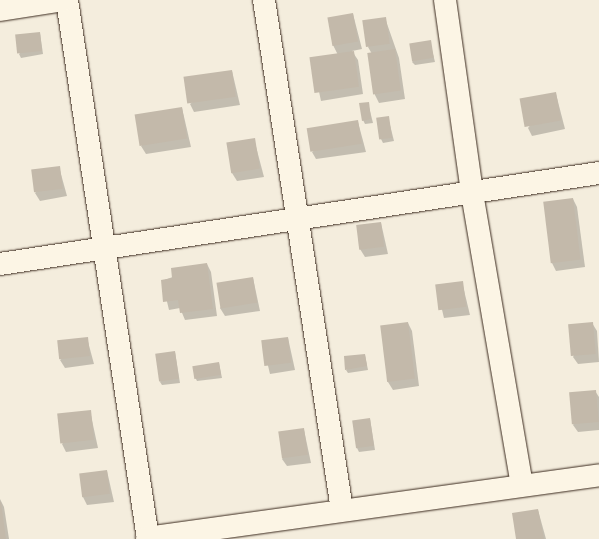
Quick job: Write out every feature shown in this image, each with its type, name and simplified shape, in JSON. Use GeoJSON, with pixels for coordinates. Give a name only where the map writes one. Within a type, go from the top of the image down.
{"type":"FeatureCollection","features":[{"type":"Feature","properties":{"kind":"street"},"geometry":{"type":"LineString","coordinates":[[0,10],[63,0]]}},
{"type":"Feature","properties":{"kind":"street"},"geometry":{"type":"LineString","coordinates":[[67,0],[148,538],[599,475]]}},
{"type":"Feature","properties":{"kind":"street"},"geometry":{"type":"LineString","coordinates":[[264,0],[342,510]]}},
{"type":"Feature","properties":{"kind":"street"},"geometry":{"type":"LineString","coordinates":[[445,0],[472,193],[522,485]]}},
{"type":"Feature","properties":{"kind":"street"},"geometry":{"type":"LineString","coordinates":[[0,264],[599,173]]}},
{"type":"Feature","properties":{"kind":"building"},"geometry":{"type":"Polygon","coordinates":[[[353,13],[358,42],[332,46],[327,18],[353,13]]]}},
{"type":"Feature","properties":{"kind":"building"},"geometry":{"type":"Polygon","coordinates":[[[386,17],[390,44],[366,47],[362,20],[386,17]]]}},
{"type":"Feature","properties":{"kind":"building"},"geometry":{"type":"Polygon","coordinates":[[[40,32],[42,51],[17,54],[15,35],[40,32]]]}},
{"type":"Feature","properties":{"kind":"building"},"geometry":{"type":"Polygon","coordinates":[[[431,40],[434,58],[412,61],[409,43],[431,40]]]}},
{"type":"Feature","properties":{"kind":"building"},"geometry":{"type":"Polygon","coordinates":[[[395,49],[401,91],[373,94],[367,53],[395,49]]]}},
{"type":"Feature","properties":{"kind":"building"},"geometry":{"type":"Polygon","coordinates":[[[354,51],[359,87],[314,93],[309,57],[354,51]]]}},
{"type":"Feature","properties":{"kind":"building"},"geometry":{"type":"Polygon","coordinates":[[[232,70],[236,97],[187,104],[183,77],[232,70]]]}},
{"type":"Feature","properties":{"kind":"building"},"geometry":{"type":"Polygon","coordinates":[[[556,92],[561,121],[525,127],[520,98],[556,92]]]}},
{"type":"Feature","properties":{"kind":"building"},"geometry":{"type":"Polygon","coordinates":[[[369,102],[371,119],[362,121],[359,103],[369,102]]]}},
{"type":"Feature","properties":{"kind":"building"},"geometry":{"type":"Polygon","coordinates":[[[182,107],[187,139],[140,146],[135,115],[182,107]]]}},
{"type":"Feature","properties":{"kind":"building"},"geometry":{"type":"Polygon","coordinates":[[[389,116],[392,138],[379,140],[376,118],[389,116]]]}},
{"type":"Feature","properties":{"kind":"building"},"geometry":{"type":"Polygon","coordinates":[[[358,120],[362,144],[310,152],[307,128],[358,120]]]}},
{"type":"Feature","properties":{"kind":"building"},"geometry":{"type":"Polygon","coordinates":[[[255,138],[260,169],[231,173],[226,143],[255,138]]]}},
{"type":"Feature","properties":{"kind":"building"},"geometry":{"type":"Polygon","coordinates":[[[60,166],[63,189],[34,192],[31,170],[60,166]]]}},
{"type":"Feature","properties":{"kind":"building"},"geometry":{"type":"Polygon","coordinates":[[[573,198],[581,260],[551,263],[543,202],[573,198]]]}},
{"type":"Feature","properties":{"kind":"building"},"geometry":{"type":"Polygon","coordinates":[[[381,222],[384,247],[359,250],[356,225],[381,222]]]}},
{"type":"Feature","properties":{"kind":"building"},"geometry":{"type":"Polygon","coordinates":[[[207,263],[213,309],[180,313],[178,300],[163,302],[161,280],[172,278],[171,268],[207,263]]]}},
{"type":"Feature","properties":{"kind":"building"},"geometry":{"type":"Polygon","coordinates":[[[253,277],[257,303],[221,308],[216,283],[253,277]]]}},
{"type":"Feature","properties":{"kind":"building"},"geometry":{"type":"Polygon","coordinates":[[[463,281],[466,307],[438,310],[435,284],[463,281]]]}},
{"type":"Feature","properties":{"kind":"building"},"geometry":{"type":"Polygon","coordinates":[[[408,322],[415,379],[387,382],[380,325],[408,322]]]}},
{"type":"Feature","properties":{"kind":"building"},"geometry":{"type":"Polygon","coordinates":[[[593,322],[596,354],[571,356],[568,324],[593,322]]]}},
{"type":"Feature","properties":{"kind":"building"},"geometry":{"type":"Polygon","coordinates":[[[88,337],[90,356],[59,359],[57,340],[88,337]]]}},
{"type":"Feature","properties":{"kind":"building"},"geometry":{"type":"Polygon","coordinates":[[[288,337],[291,363],[264,366],[261,340],[288,337]]]}},
{"type":"Feature","properties":{"kind":"building"},"geometry":{"type":"Polygon","coordinates":[[[175,351],[179,379],[159,382],[155,354],[175,351]]]}},
{"type":"Feature","properties":{"kind":"building"},"geometry":{"type":"Polygon","coordinates":[[[365,354],[367,366],[345,370],[344,356],[365,354]]]}},
{"type":"Feature","properties":{"kind":"building"},"geometry":{"type":"Polygon","coordinates":[[[219,362],[221,375],[194,379],[192,366],[219,362]]]}},
{"type":"Feature","properties":{"kind":"building"},"geometry":{"type":"Polygon","coordinates":[[[596,390],[599,422],[572,424],[569,392],[596,390]]]}},
{"type":"Feature","properties":{"kind":"building"},"geometry":{"type":"Polygon","coordinates":[[[91,410],[94,440],[60,443],[57,414],[91,410]]]}},
{"type":"Feature","properties":{"kind":"building"},"geometry":{"type":"Polygon","coordinates":[[[370,418],[374,446],[356,448],[352,421],[370,418]]]}},
{"type":"Feature","properties":{"kind":"building"},"geometry":{"type":"Polygon","coordinates":[[[304,428],[308,455],[282,458],[278,432],[304,428]]]}},
{"type":"Feature","properties":{"kind":"building"},"geometry":{"type":"Polygon","coordinates":[[[107,470],[110,494],[82,497],[79,473],[107,470]]]}},
{"type":"Feature","properties":{"kind":"building"},"geometry":{"type":"Polygon","coordinates":[[[1,502],[6,539],[0,539],[1,502]]]}},
{"type":"Feature","properties":{"kind":"building"},"geometry":{"type":"Polygon","coordinates":[[[538,509],[544,539],[516,539],[512,513],[538,509]]]}}]}
